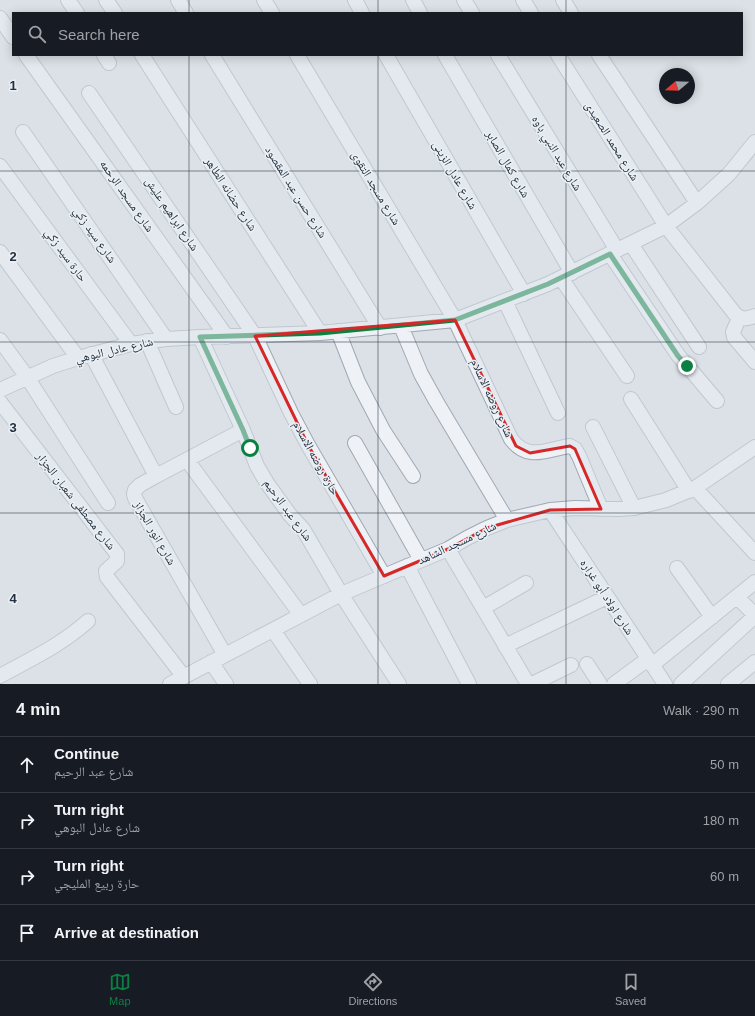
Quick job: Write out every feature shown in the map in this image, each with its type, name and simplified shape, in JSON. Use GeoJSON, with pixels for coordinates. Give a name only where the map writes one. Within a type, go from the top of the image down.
{"type":"FeatureCollection","features":[{"type":"Feature","properties":{"kind":"street"},"geometry":{"type":"LineString","coordinates":[[68,0],[75,12]]}},
{"type":"Feature","properties":{"kind":"street"},"geometry":{"type":"LineString","coordinates":[[106,0],[114,12]]}},
{"type":"Feature","properties":{"kind":"street"},"geometry":{"type":"LineString","coordinates":[[178,0],[185,12]]}},
{"type":"Feature","properties":{"kind":"street"},"geometry":{"type":"LineString","coordinates":[[264,0],[271,12]]}},
{"type":"Feature","properties":{"kind":"street"},"geometry":{"type":"LineString","coordinates":[[354,0],[361,12]]}},
{"type":"Feature","properties":{"kind":"street"},"geometry":{"type":"LineString","coordinates":[[413,0],[419,12]]}},
{"type":"Feature","properties":{"kind":"street"},"geometry":{"type":"LineString","coordinates":[[464,0],[471,12]]}},
{"type":"Feature","properties":{"kind":"street"},"geometry":{"type":"LineString","coordinates":[[523,0],[530,12]]}},
{"type":"Feature","properties":{"kind":"street"},"geometry":{"type":"LineString","coordinates":[[563,0],[570,12]]}},
{"type":"Feature","properties":{"kind":"street"},"geometry":{"type":"LineString","coordinates":[[0,18],[12,35]]}},
{"type":"Feature","properties":{"kind":"street","name":"شارع مسجد الرحمه"},"geometry":{"type":"LineString","coordinates":[[27,56],[227,337]]}},
{"type":"Feature","properties":{"kind":"street","name":"شارع حضانه الطاهر"},"geometry":{"type":"LineString","coordinates":[[143,56],[320,333]]}},
{"type":"Feature","properties":{"kind":"street","name":"شارع حسن عبد المقصود"},"geometry":{"type":"LineString","coordinates":[[213,56],[380,328]]}},
{"type":"Feature","properties":{"kind":"street","name":"شارع مسجد التقوى"},"geometry":{"type":"LineString","coordinates":[[298,56],[455,320]]}},
{"type":"Feature","properties":{"kind":"street","name":"شارع عادل الزينى"},"geometry":{"type":"LineString","coordinates":[[387,56],[524,294]]}},
{"type":"Feature","properties":{"kind":"street","name":"شارع كمال الصابر"},"geometry":{"type":"LineString","coordinates":[[446,56],[566,275],[627,376]]}},
{"type":"Feature","properties":{"kind":"street","name":"شارع عبد النبي باوه"},"geometry":{"type":"LineString","coordinates":[[499,56],[613,252],[678,356],[717,401]]}},
{"type":"Feature","properties":{"kind":"street","name":"شارع محمد الصعيدى"},"geometry":{"type":"LineString","coordinates":[[559,56],[666,226],[739,318]]}},
{"type":"Feature","properties":{"kind":"street"},"geometry":{"type":"LineString","coordinates":[[600,56],[697,203]]}},
{"type":"Feature","properties":{"kind":"street","name":"شارع ابراهيم عليش"},"geometry":{"type":"LineString","coordinates":[[90,93],[255,336]]}},
{"type":"Feature","properties":{"kind":"street","name":"شارع سيد زكي"},"geometry":{"type":"LineString","coordinates":[[23,132],[166,339]]}},
{"type":"Feature","properties":{"kind":"street","name":"شارع عادل البوهي"},"geometry":{"type":"LineString","coordinates":[[0,390],[53,366],[92,354],[147,341],[200,337],[320,333],[455,320],[524,294],[666,226],[697,203],[729,174],[755,142]]}},
{"type":"Feature","properties":{"kind":"street","name":"حارة سيد زكي"},"geometry":{"type":"LineString","coordinates":[[0,166],[131,344]]}},
{"type":"Feature","properties":{"kind":"street"},"geometry":{"type":"LineString","coordinates":[[631,244],[700,347]]}},
{"type":"Feature","properties":{"kind":"street"},"geometry":{"type":"LineString","coordinates":[[0,252],[78,358]]}},
{"type":"Feature","properties":{"kind":"street"},"geometry":{"type":"LineString","coordinates":[[505,301],[558,413]]}},
{"type":"Feature","properties":{"kind":"street"},"geometry":{"type":"LineString","coordinates":[[755,316],[744,319],[739,318],[733,332],[734,337],[755,362]]}},
{"type":"Feature","properties":{"kind":"street","name":"شارع روضه الاسلام"},"geometry":{"type":"LineString","coordinates":[[455,320],[511,440],[516,446],[530,453],[538,453],[570,446],[575,449],[601,509]]}},
{"type":"Feature","properties":{"kind":"street"},"geometry":{"type":"LineString","coordinates":[[401,326],[421,374],[507,520]]}},
{"type":"Feature","properties":{"kind":"street"},"geometry":{"type":"LineString","coordinates":[[338,331],[358,382],[383,430],[413,476]]}},
{"type":"Feature","properties":{"kind":"street","name":"حارة روضه الاسلام"},"geometry":{"type":"LineString","coordinates":[[255,336],[308,445],[384,576]]}},
{"type":"Feature","properties":{"kind":"street","name":"شارع عبد الرحيم"},"geometry":{"type":"LineString","coordinates":[[200,337],[243,430],[257,466],[278,500],[303,529],[341,594],[399,684]]}},
{"type":"Feature","properties":{"kind":"street"},"geometry":{"type":"LineString","coordinates":[[0,340],[27,377],[108,504]]}},
{"type":"Feature","properties":{"kind":"street"},"geometry":{"type":"LineString","coordinates":[[147,341],[176,407]]}},
{"type":"Feature","properties":{"kind":"street"},"geometry":{"type":"LineString","coordinates":[[92,354],[156,476]]}},
{"type":"Feature","properties":{"kind":"street"},"geometry":{"type":"LineString","coordinates":[[631,399],[692,489],[755,553]]}},
{"type":"Feature","properties":{"kind":"street","name":"شارع مصطفى شعبان الجزار"},"geometry":{"type":"LineString","coordinates":[[0,402],[117,554],[117,561],[106,571],[107,576],[184,677]]}},
{"type":"Feature","properties":{"kind":"street"},"geometry":{"type":"LineString","coordinates":[[593,427],[634,508]]}},
{"type":"Feature","properties":{"kind":"street","name":"شارع انور الجزاز"},"geometry":{"type":"LineString","coordinates":[[225,655],[134,494],[137,487],[243,430]]}},
{"type":"Feature","properties":{"kind":"street"},"geometry":{"type":"LineString","coordinates":[[355,443],[422,560]]}},
{"type":"Feature","properties":{"kind":"street","name":"شارع مسجد الشاهد"},"geometry":{"type":"LineString","coordinates":[[170,684],[341,594],[448,549],[480,531],[507,520],[550,510],[575,508],[634,508],[666,500],[692,489],[755,447]]}},
{"type":"Feature","properties":{"kind":"street"},"geometry":{"type":"LineString","coordinates":[[186,460],[301,615]]}},
{"type":"Feature","properties":{"kind":"street","name":"شارع اولاد أبو غراره"},"geometry":{"type":"LineString","coordinates":[[550,510],[664,684]]}},
{"type":"Feature","properties":{"kind":"street"},"geometry":{"type":"LineString","coordinates":[[448,549],[528,684]]}},
{"type":"Feature","properties":{"kind":"street"},"geometry":{"type":"LineString","coordinates":[[407,566],[469,684]]}},
{"type":"Feature","properties":{"kind":"street"},"geometry":{"type":"LineString","coordinates":[[677,568],[712,617]]}},
{"type":"Feature","properties":{"kind":"street"},"geometry":{"type":"LineString","coordinates":[[614,684],[650,662],[712,617],[755,582]]}},
{"type":"Feature","properties":{"kind":"street"},"geometry":{"type":"LineString","coordinates":[[483,608],[526,583]]}},
{"type":"Feature","properties":{"kind":"street"},"geometry":{"type":"LineString","coordinates":[[505,646],[607,597]]}},
{"type":"Feature","properties":{"kind":"street"},"geometry":{"type":"LineString","coordinates":[[681,684],[755,616],[737,597]]}},
{"type":"Feature","properties":{"kind":"street"},"geometry":{"type":"LineString","coordinates":[[0,676],[58,645],[88,621]]}},
{"type":"Feature","properties":{"kind":"street"},"geometry":{"type":"LineString","coordinates":[[273,630],[310,684]]}},
{"type":"Feature","properties":{"kind":"street"},"geometry":{"type":"LineString","coordinates":[[211,662],[226,684]]}},
{"type":"Feature","properties":{"kind":"street"},"geometry":{"type":"LineString","coordinates":[[736,682],[755,662]]}},
{"type":"Feature","properties":{"kind":"street"},"geometry":{"type":"LineString","coordinates":[[587,664],[600,684]]}},
{"type":"Feature","properties":{"kind":"street"},"geometry":{"type":"LineString","coordinates":[[532,684],[571,665]]}},
{"type":"Feature","properties":{"kind":"highlighted area"},"geometry":{"type":"Polygon","coordinates":[[[455,320],[516,446],[530,453],[570,446],[575,449],[601,509],[550,510],[487,528],[448,549],[384,576],[308,445],[255,336],[455,320]]]}},
{"type":"Feature","properties":{"kind":"route"},"geometry":{"type":"LineString","coordinates":[[250,448],[200,337],[320,333],[455,320],[548,284],[610,254],[678,356],[687,366]]}}]}
